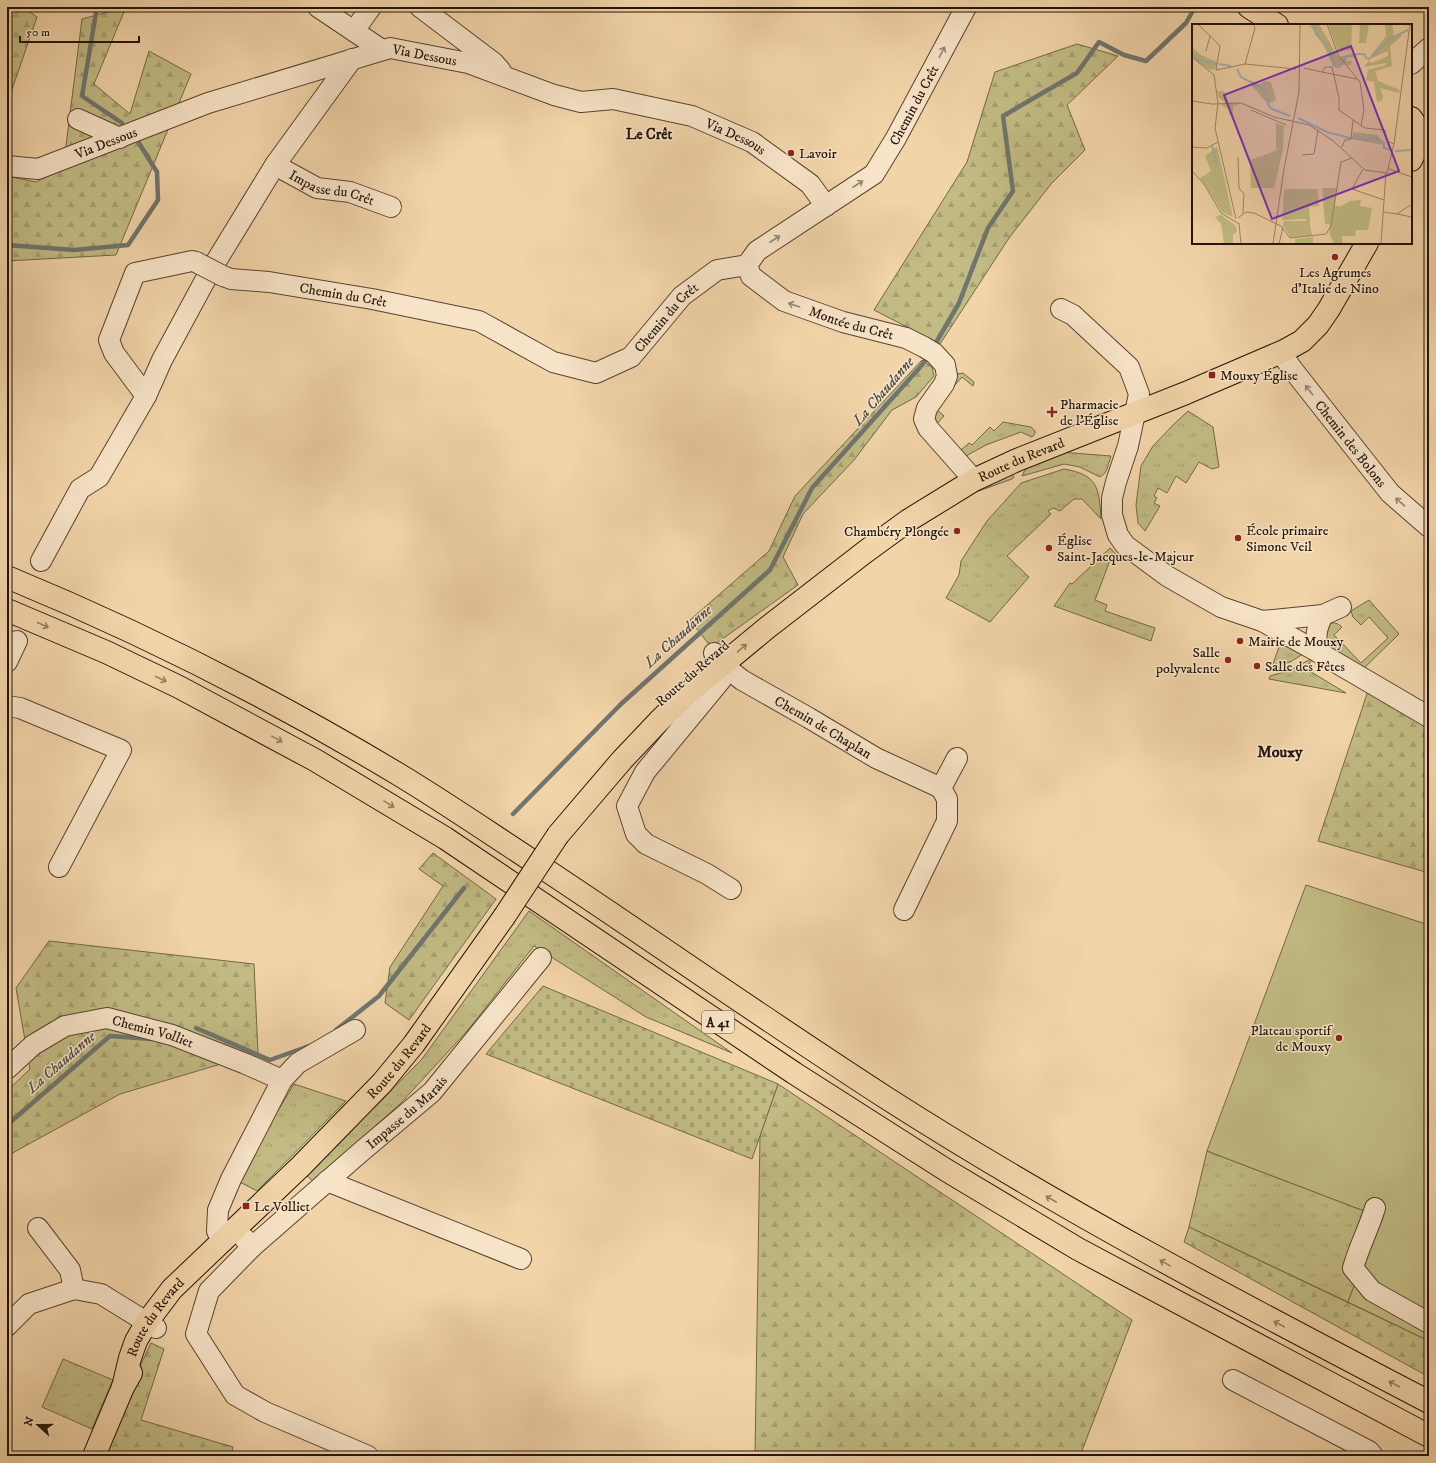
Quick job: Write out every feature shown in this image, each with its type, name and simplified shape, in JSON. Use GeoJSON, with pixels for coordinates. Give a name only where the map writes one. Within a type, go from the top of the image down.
{"type":"FeatureCollection","features":[{"type":"Feature","properties":{"kind":"main road"},"geometry":{"type":"LineString","coordinates":[[1249,7],[1275,24]]}},
{"type":"Feature","properties":{"kind":"main road"},"geometry":{"type":"LineString","coordinates":[[1412,158],[1418,143],[1417,127]]}},
{"type":"Feature","properties":{"kind":"main road","name":"Route du Revard"},"geometry":{"type":"LineString","coordinates":[[94,1456],[123,1387],[130,1358],[136,1342],[152,1325],[172,1289],[301,1166],[382,1083],[414,1044],[504,917],[558,835],[622,760],[687,694],[718,659],[768,627],[864,552],[909,520],[974,480],[1017,460],[1186,394],[1284,351],[1302,341],[1318,325],[1329,309],[1366,244]]}},
{"type":"Feature","properties":{"kind":"main road","name":"A 41"},"geometry":{"type":"LineString","coordinates":[[7,578],[117,625],[195,662],[265,698],[339,739],[462,814],[814,1051],[981,1157],[1167,1264],[1429,1402]]}},
{"type":"Feature","properties":{"kind":"main road","name":"A 41"},"geometry":{"type":"LineString","coordinates":[[7,610],[106,652],[179,687],[315,760],[444,838],[794,1073],[952,1174],[1078,1249],[1429,1436]]}},
{"type":"Feature","properties":{"kind":"street"},"geometry":{"type":"LineString","coordinates":[[318,7],[382,50]]}},
{"type":"Feature","properties":{"kind":"street"},"geometry":{"type":"LineString","coordinates":[[354,31],[371,7]]}},
{"type":"Feature","properties":{"kind":"street"},"geometry":{"type":"LineString","coordinates":[[420,7],[494,63],[506,77]]}},
{"type":"Feature","properties":{"kind":"street","name":"Chemin du Crêt"},"geometry":{"type":"LineString","coordinates":[[146,396],[114,353],[109,340],[135,273],[192,261],[231,279],[269,282],[365,298],[479,321],[553,362],[596,373],[631,357],[682,296],[717,270],[747,265],[757,251],[874,174],[896,138],[966,7]]}},
{"type":"Feature","properties":{"kind":"street","name":"Via Dessous"},"geometry":{"type":"LineString","coordinates":[[7,166],[38,170],[208,104],[390,48],[468,63],[554,95],[581,102],[613,99],[692,116],[752,142],[810,184],[826,206]]}},
{"type":"Feature","properties":{"kind":"street"},"geometry":{"type":"LineString","coordinates":[[1412,63],[1429,48]]}},
{"type":"Feature","properties":{"kind":"street"},"geometry":{"type":"LineString","coordinates":[[40,561],[80,489],[99,477],[146,396],[162,360],[209,273],[275,165],[352,59]]}},
{"type":"Feature","properties":{"kind":"street"},"geometry":{"type":"LineString","coordinates":[[78,119],[120,138]]}},
{"type":"Feature","properties":{"kind":"street","name":"Impasse du Crêt"},"geometry":{"type":"LineString","coordinates":[[275,165],[317,188],[350,192],[391,207]]}},
{"type":"Feature","properties":{"kind":"street","name":"Montée du Crêt"},"geometry":{"type":"LineString","coordinates":[[747,265],[751,276],[784,301],[843,322],[906,338],[934,355],[946,376],[944,384],[926,408],[924,419],[928,428],[974,480]]}},
{"type":"Feature","properties":{"kind":"street"},"geometry":{"type":"LineString","coordinates":[[1061,309],[1073,315],[1129,367],[1135,379],[1139,394],[1136,413],[1128,446],[1112,498],[1112,515],[1118,535],[1125,545],[1167,576],[1221,607],[1262,621],[1429,717]]}},
{"type":"Feature","properties":{"kind":"street","name":"Chemin des Bolons"},"geometry":{"type":"LineString","coordinates":[[1284,351],[1286,360],[1293,370],[1390,493],[1429,527]]}},
{"type":"Feature","properties":{"kind":"street"},"geometry":{"type":"LineString","coordinates":[[1262,621],[1332,611],[1317,627],[1316,640],[1318,652]]}},
{"type":"Feature","properties":{"kind":"street"},"geometry":{"type":"LineString","coordinates":[[7,662],[17,641]]}},
{"type":"Feature","properties":{"kind":"street"},"geometry":{"type":"LineString","coordinates":[[718,659],[721,680],[645,772],[627,806],[636,834],[646,844],[707,874],[731,889]]}},
{"type":"Feature","properties":{"kind":"street","name":"Chemin de Chaplan"},"geometry":{"type":"LineString","coordinates":[[718,659],[742,680],[876,758],[941,788]]}},
{"type":"Feature","properties":{"kind":"street"},"geometry":{"type":"LineString","coordinates":[[7,706],[20,708],[121,750],[59,867]]}},
{"type":"Feature","properties":{"kind":"street"},"geometry":{"type":"LineString","coordinates":[[904,910],[946,821],[947,799],[941,788],[957,758]]}},
{"type":"Feature","properties":{"kind":"street","name":"Impasse du Marais"},"geometry":{"type":"LineString","coordinates":[[368,1456],[265,1412],[235,1395],[196,1334],[209,1291],[252,1247],[432,1092],[541,958]]}},
{"type":"Feature","properties":{"kind":"street","name":"Chemin Volliet"},"geometry":{"type":"LineString","coordinates":[[7,1069],[33,1045],[64,1026],[107,1018],[172,1035],[282,1080]]}},
{"type":"Feature","properties":{"kind":"street"},"geometry":{"type":"LineString","coordinates":[[252,1247],[229,1234],[218,1231],[218,1210],[231,1179],[282,1080],[298,1063],[355,1030]]}},
{"type":"Feature","properties":{"kind":"street"},"geometry":{"type":"LineString","coordinates":[[327,1181],[521,1259]]}},
{"type":"Feature","properties":{"kind":"street"},"geometry":{"type":"LineString","coordinates":[[1375,1208],[1357,1253],[1353,1268],[1372,1291],[1429,1323]]}},
{"type":"Feature","properties":{"kind":"street"},"geometry":{"type":"LineString","coordinates":[[38,1228],[70,1270],[74,1289]]}},
{"type":"Feature","properties":{"kind":"street"},"geometry":{"type":"LineString","coordinates":[[7,1326],[29,1304],[74,1289],[101,1294],[152,1325]]}},
{"type":"Feature","properties":{"kind":"street"},"geometry":{"type":"LineString","coordinates":[[1233,1380],[1369,1451],[1374,1456]]}},
{"type":"Feature","properties":{"kind":"green space"},"geometry":{"type":"Polygon","coordinates":[[[7,7],[23,7],[37,17],[7,104],[7,7]]]}},
{"type":"Feature","properties":{"kind":"green space"},"geometry":{"type":"Polygon","coordinates":[[[126,7],[94,84],[130,114],[149,51],[191,74],[116,255],[7,261],[7,176],[36,182],[63,169],[82,19],[126,7]]]}},
{"type":"Feature","properties":{"kind":"green space"},"geometry":{"type":"Polygon","coordinates":[[[1077,44],[1118,56],[1067,105],[1085,150],[1051,184],[1009,238],[940,344],[874,310],[967,162],[995,72],[1077,44]]]}},
{"type":"Feature","properties":{"kind":"green space"},"geometry":{"type":"Polygon","coordinates":[[[922,360],[932,367],[934,376],[916,397],[892,410],[854,460],[803,514],[783,557],[798,585],[711,647],[690,620],[769,551],[795,496],[922,360]]]}},
{"type":"Feature","properties":{"kind":"green space"},"geometry":{"type":"Polygon","coordinates":[[[963,373],[974,382],[973,386],[962,377],[935,408],[944,416],[936,425],[961,450],[969,443],[972,445],[990,427],[994,431],[1003,422],[1031,427],[1035,431],[1035,434],[1032,437],[1021,432],[986,445],[964,457],[933,426],[931,407],[957,374],[963,373]]]}},
{"type":"Feature","properties":{"kind":"green space"},"geometry":{"type":"Polygon","coordinates":[[[1188,411],[1213,427],[1219,467],[1212,469],[1199,462],[1186,483],[1176,476],[1167,493],[1158,488],[1154,496],[1157,498],[1154,503],[1160,506],[1145,531],[1138,523],[1136,505],[1141,466],[1153,446],[1188,411]]]}},
{"type":"Feature","properties":{"kind":"green space"},"geometry":{"type":"Polygon","coordinates":[[[1060,452],[1111,456],[1106,471],[1100,477],[1080,467],[1064,464],[1022,476],[1025,470],[1033,463],[1060,452]]]}},
{"type":"Feature","properties":{"kind":"green space"},"geometry":{"type":"Polygon","coordinates":[[[1064,469],[1084,475],[1094,484],[1099,499],[1101,519],[1082,499],[1074,499],[1060,511],[1053,508],[1048,511],[1051,514],[1007,556],[1029,577],[990,622],[946,598],[959,575],[961,561],[987,521],[1021,483],[1064,469]]]}},
{"type":"Feature","properties":{"kind":"green space"},"geometry":{"type":"Polygon","coordinates":[[[1011,473],[1014,477],[1012,479],[976,492],[973,491],[1011,473]]]}},
{"type":"Feature","properties":{"kind":"green space"},"geometry":{"type":"Polygon","coordinates":[[[1110,548],[1121,559],[1112,555],[1095,600],[1107,605],[1105,611],[1155,628],[1151,641],[1054,606],[1070,583],[1072,584],[1110,548]]]}},
{"type":"Feature","properties":{"kind":"green space"},"geometry":{"type":"Polygon","coordinates":[[[1369,600],[1399,634],[1361,671],[1333,653],[1328,647],[1326,633],[1329,624],[1336,623],[1342,627],[1334,635],[1361,663],[1388,638],[1369,617],[1361,625],[1353,617],[1351,611],[1369,600]]]}},
{"type":"Feature","properties":{"kind":"green space"},"geometry":{"type":"Polygon","coordinates":[[[1283,642],[1303,654],[1290,662],[1272,667],[1280,644],[1283,642]]]}},
{"type":"Feature","properties":{"kind":"green space"},"geometry":{"type":"Polygon","coordinates":[[[1313,658],[1306,669],[1346,693],[1269,679],[1270,676],[1288,671],[1313,658]]]}},
{"type":"Feature","properties":{"kind":"green space"},"geometry":{"type":"Polygon","coordinates":[[[1368,691],[1429,707],[1429,873],[1318,841],[1368,691]]]}},
{"type":"Feature","properties":{"kind":"green space"},"geometry":{"type":"Polygon","coordinates":[[[433,853],[496,899],[409,1020],[385,1003],[390,967],[443,886],[419,869],[433,853]]]}},
{"type":"Feature","properties":{"kind":"green space","name":"Plateau sportif de Mouxy"},"geometry":{"type":"Polygon","coordinates":[[[1306,885],[1429,925],[1429,1341],[1348,1302],[1380,1217],[1207,1151],[1306,885]]]}},
{"type":"Feature","properties":{"kind":"green space"},"geometry":{"type":"Polygon","coordinates":[[[529,911],[732,1053],[646,1017],[534,946],[468,1030],[400,1104],[313,1181],[307,1176],[422,1059],[529,911]]]}},
{"type":"Feature","properties":{"kind":"green space"},"geometry":{"type":"Polygon","coordinates":[[[49,941],[254,964],[258,1053],[120,1094],[7,1156],[7,1091],[30,1069],[16,988],[49,941]]]}},
{"type":"Feature","properties":{"kind":"green space"},"geometry":{"type":"Polygon","coordinates":[[[543,986],[778,1084],[752,1159],[486,1054],[543,986]]]}},
{"type":"Feature","properties":{"kind":"green space"},"geometry":{"type":"Polygon","coordinates":[[[294,1084],[346,1101],[257,1191],[236,1180],[294,1084]]]}},
{"type":"Feature","properties":{"kind":"green space"},"geometry":{"type":"Polygon","coordinates":[[[778,1084],[1132,1320],[1080,1456],[755,1456],[760,1135],[778,1084]]]}},
{"type":"Feature","properties":{"kind":"green space"},"geometry":{"type":"Polygon","coordinates":[[[1207,1151],[1380,1217],[1348,1302],[1189,1227],[1207,1151]]]}},
{"type":"Feature","properties":{"kind":"green space"},"geometry":{"type":"Polygon","coordinates":[[[1189,1227],[1429,1341],[1429,1377],[1184,1242],[1189,1227]]]}},
{"type":"Feature","properties":{"kind":"green space"},"geometry":{"type":"Polygon","coordinates":[[[151,1343],[164,1349],[141,1420],[233,1447],[231,1456],[87,1456],[100,1451],[151,1343]]]}},
{"type":"Feature","properties":{"kind":"green space"},"geometry":{"type":"Polygon","coordinates":[[[63,1359],[113,1380],[92,1429],[42,1407],[63,1359]]]}},
{"type":"Feature","properties":{"kind":"waterway"},"geometry":{"type":"LineString","coordinates":[[97,7],[82,96],[122,123]]}},
{"type":"Feature","properties":{"kind":"waterway","name":"La Chaudanne"},"geometry":{"type":"LineString","coordinates":[[933,348],[959,303],[988,228],[1013,191],[1003,116],[1077,73],[1099,42],[1124,55],[1146,61],[1186,23],[1195,7]]}},
{"type":"Feature","properties":{"kind":"waterway"},"geometry":{"type":"LineString","coordinates":[[7,245],[74,250],[128,245],[158,200],[157,172],[137,140]]}},
{"type":"Feature","properties":{"kind":"waterway","name":"La Chaudanne"},"geometry":{"type":"LineString","coordinates":[[513,814],[621,704],[770,570],[812,488],[922,365],[928,356]]}},
{"type":"Feature","properties":{"kind":"waterway"},"geometry":{"type":"LineString","coordinates":[[336,1030],[379,996],[464,888]]}},
{"type":"Feature","properties":{"kind":"waterway"},"geometry":{"type":"LineString","coordinates":[[196,1028],[270,1060],[309,1046]]}},
{"type":"Feature","properties":{"kind":"waterway","name":"La Chaudanne"},"geometry":{"type":"LineString","coordinates":[[7,1125],[110,1036],[152,1039]]}},
{"type":"Feature","properties":{"kind":"place","name":"Lavoir"},"geometry":{"type":"Point","coordinates":[791,153]}},
{"type":"Feature","properties":{"kind":"place","name":"Les Agrumes d'Italie de Nino"},"geometry":{"type":"Point","coordinates":[1335,257]}},
{"type":"Feature","properties":{"kind":"place","name":"Mouxy Église"},"geometry":{"type":"Point","coordinates":[1212,375]}},
{"type":"Feature","properties":{"kind":"place","name":"Pharmacie de l'Église"},"geometry":{"type":"Point","coordinates":[1052,412]}},
{"type":"Feature","properties":{"kind":"place","name":"Chambéry Plongée"},"geometry":{"type":"Point","coordinates":[957,531]}},
{"type":"Feature","properties":{"kind":"place","name":"École primaire Simone Veil"},"geometry":{"type":"Point","coordinates":[1238,538]}},
{"type":"Feature","properties":{"kind":"place","name":"Église Saint-Jacques-le-Majeur"},"geometry":{"type":"Point","coordinates":[1049,548]}},
{"type":"Feature","properties":{"kind":"place","name":"Mairie de Mouxy"},"geometry":{"type":"Point","coordinates":[1240,641]}},
{"type":"Feature","properties":{"kind":"place","name":"Salle polyvalente"},"geometry":{"type":"Point","coordinates":[1228,660]}},
{"type":"Feature","properties":{"kind":"place","name":"Salle des Fêtes"},"geometry":{"type":"Point","coordinates":[1257,666]}},
{"type":"Feature","properties":{"kind":"place","name":"Plateau sportif de Mouxy"},"geometry":{"type":"Point","coordinates":[1339,1038]}},
{"type":"Feature","properties":{"kind":"place","name":"Le Volliet"},"geometry":{"type":"Point","coordinates":[246,1206]}},
{"type":"Feature","properties":{"kind":"district","name":"Le Crêt"},"geometry":{"type":"Point","coordinates":[649,134]}},
{"type":"Feature","properties":{"kind":"district","name":"Mouxy"},"geometry":{"type":"Point","coordinates":[1280,751]}}]}
